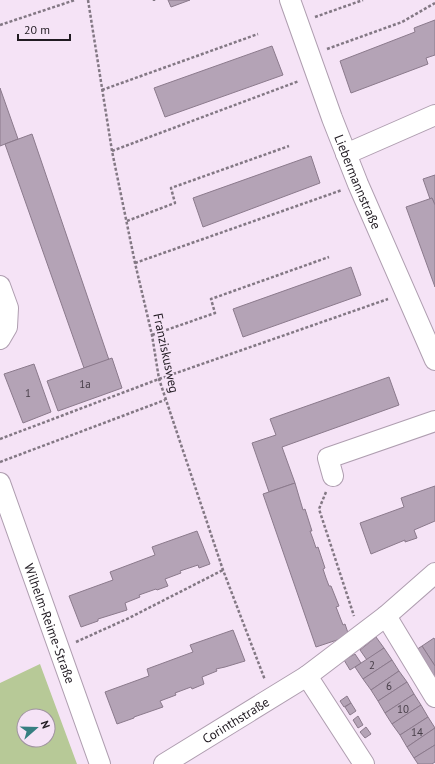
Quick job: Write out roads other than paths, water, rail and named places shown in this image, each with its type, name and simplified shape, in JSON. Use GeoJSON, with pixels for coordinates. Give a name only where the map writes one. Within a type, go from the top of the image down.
{"type":"FeatureCollection","features":[{"type":"Feature","properties":{"kind":"street","name":"Liebermannstraße"},"geometry":{"type":"LineString","coordinates":[[290,0],[346,154],[372,219],[435,360]]}},
{"type":"Feature","properties":{"kind":"street"},"geometry":{"type":"LineString","coordinates":[[346,154],[435,114]]}},
{"type":"Feature","properties":{"kind":"street"},"geometry":{"type":"LineString","coordinates":[[0,286],[8,308],[6,328],[0,339]]}},
{"type":"Feature","properties":{"kind":"street"},"geometry":{"type":"LineString","coordinates":[[333,476],[328,458],[435,421]]}},
{"type":"Feature","properties":{"kind":"street","name":"Wilhelm-Reime-Straße"},"geometry":{"type":"LineString","coordinates":[[0,483],[100,764]]}},
{"type":"Feature","properties":{"kind":"street","name":"Corinthstraße"},"geometry":{"type":"LineString","coordinates":[[164,764],[307,676],[386,616],[435,573]]}},
{"type":"Feature","properties":{"kind":"street"},"geometry":{"type":"LineString","coordinates":[[386,616],[435,697]]}},
{"type":"Feature","properties":{"kind":"street"},"geometry":{"type":"LineString","coordinates":[[307,676],[364,764]]}}]}
